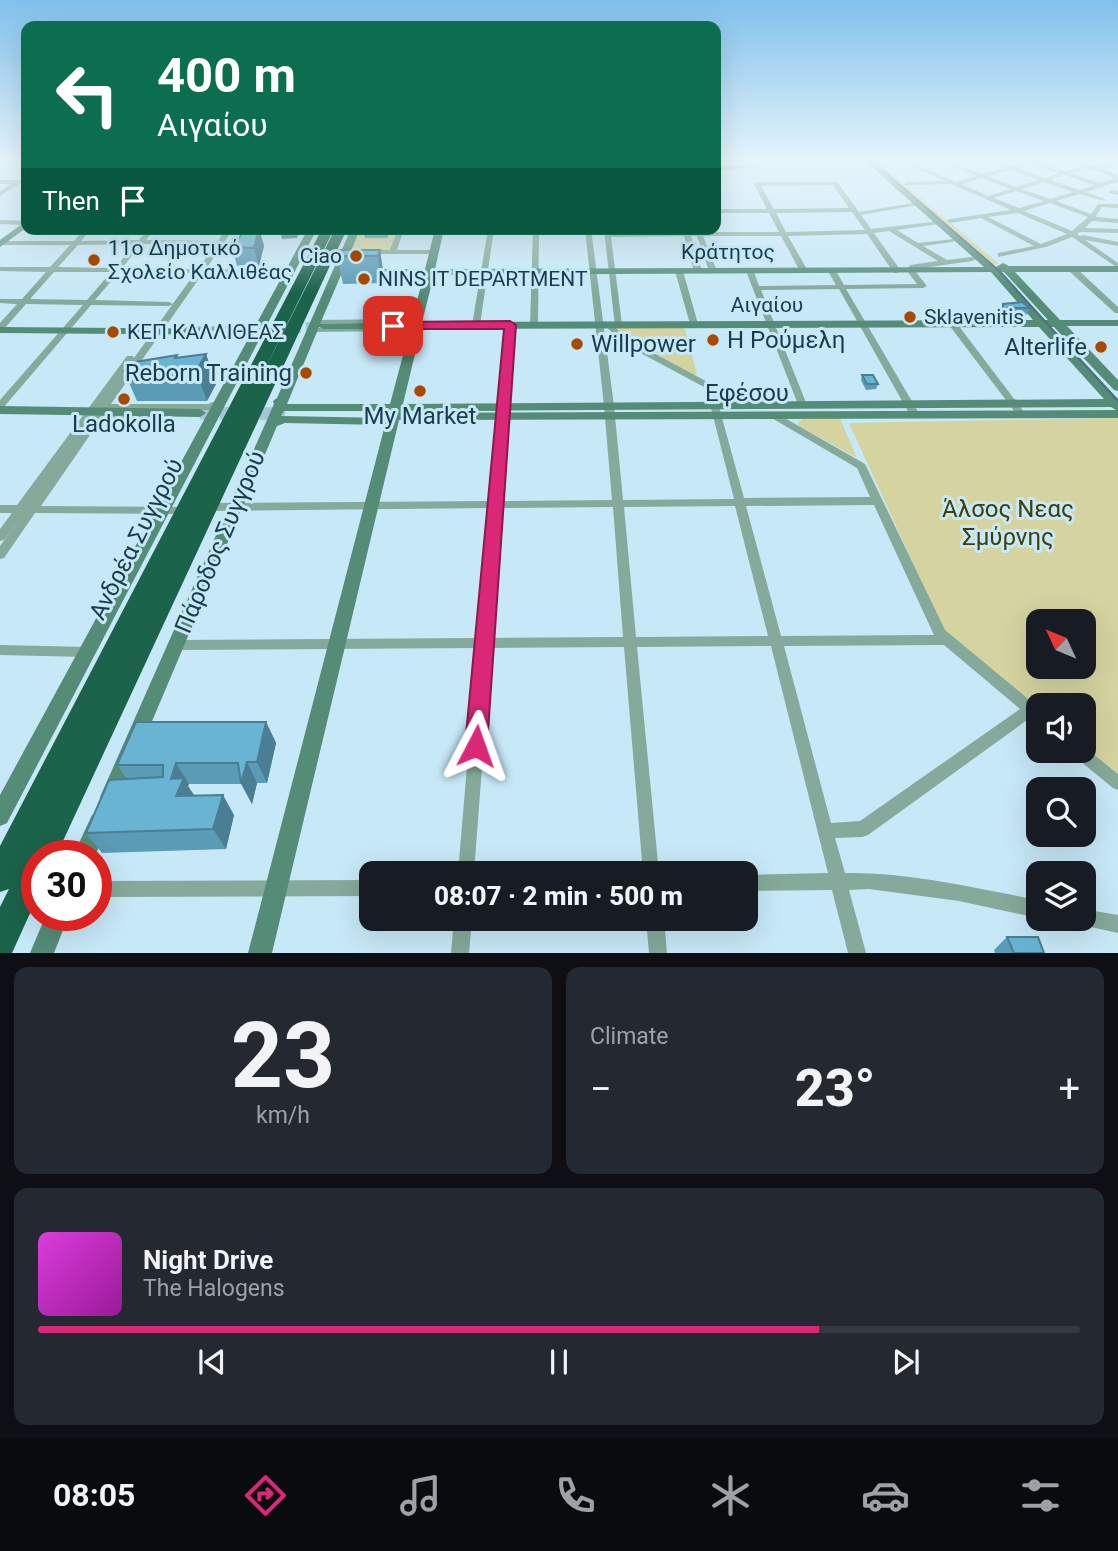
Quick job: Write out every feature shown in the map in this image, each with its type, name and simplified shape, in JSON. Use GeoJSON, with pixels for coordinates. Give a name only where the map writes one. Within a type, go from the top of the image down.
{"type":"FeatureCollection","features":[{"type":"Feature","properties":{"kind":"highway","name":"Ανδρέα Συγγρού"},"geometry":{"type":"LineString","coordinates":[[314,272],[326,235]]}},
{"type":"Feature","properties":{"kind":"highway","name":"Ανδρέα Συγγρού"},"geometry":{"type":"LineString","coordinates":[[0,877],[184,510],[314,272],[337,235]]}},
{"type":"Feature","properties":{"kind":"highway","name":"Ανδρέα Συγγρού"},"geometry":{"type":"LineString","coordinates":[[47,840],[184,510]]}},
{"type":"Feature","properties":{"kind":"highway"},"geometry":{"type":"LineString","coordinates":[[0,943],[21,898]]}},
{"type":"Feature","properties":{"kind":"street"},"geometry":{"type":"LineString","coordinates":[[768,204],[804,271]]}},
{"type":"Feature","properties":{"kind":"street"},"geometry":{"type":"LineString","coordinates":[[851,204],[897,271]]}},
{"type":"Feature","properties":{"kind":"street"},"geometry":{"type":"LineString","coordinates":[[721,211],[857,212],[907,204]]}},
{"type":"Feature","properties":{"kind":"street"},"geometry":{"type":"LineString","coordinates":[[919,204],[994,270],[1117,406]]}},
{"type":"Feature","properties":{"kind":"street"},"geometry":{"type":"LineString","coordinates":[[930,204],[1008,270],[1118,387]]}},
{"type":"Feature","properties":{"kind":"street"},"geometry":{"type":"LineString","coordinates":[[1002,204],[1092,245],[1118,267]]}},
{"type":"Feature","properties":{"kind":"street"},"geometry":{"type":"LineString","coordinates":[[950,221],[1017,211],[1039,204]]}},
{"type":"Feature","properties":{"kind":"street"},"geometry":{"type":"LineString","coordinates":[[1059,204],[1093,218],[1118,221]]}},
{"type":"Feature","properties":{"kind":"street"},"geometry":{"type":"LineString","coordinates":[[1077,237],[1101,204]]}},
{"type":"Feature","properties":{"kind":"street"},"geometry":{"type":"LineString","coordinates":[[982,216],[1038,250]]}},
{"type":"Feature","properties":{"kind":"street"},"geometry":{"type":"LineString","coordinates":[[0,222],[21,223]]}},
{"type":"Feature","properties":{"kind":"street"},"geometry":{"type":"LineString","coordinates":[[721,233],[870,232],[939,222]]}},
{"type":"Feature","properties":{"kind":"street"},"geometry":{"type":"LineString","coordinates":[[0,243],[21,227]]}},
{"type":"Feature","properties":{"kind":"street"},"geometry":{"type":"LineString","coordinates":[[891,229],[946,263]]}},
{"type":"Feature","properties":{"kind":"street"},"geometry":{"type":"LineString","coordinates":[[1082,230],[1118,231]]}},
{"type":"Feature","properties":{"kind":"street"},"geometry":{"type":"LineString","coordinates":[[0,329],[83,235]]}},
{"type":"Feature","properties":{"kind":"street"},"geometry":{"type":"LineString","coordinates":[[0,408],[147,235]]}},
{"type":"Feature","properties":{"kind":"street"},"geometry":{"type":"LineString","coordinates":[[0,555],[26,510],[155,332],[220,235]]}},
{"type":"Feature","properties":{"kind":"street"},"geometry":{"type":"LineString","coordinates":[[155,332],[169,304],[225,235]]}},
{"type":"Feature","properties":{"kind":"street","name":"Πάροδος Συγγρού"},"geometry":{"type":"LineString","coordinates":[[91,840],[270,424],[282,407],[317,326],[313,235]]}},
{"type":"Feature","properties":{"kind":"street","name":"Πάροδος Συγγρού"},"geometry":{"type":"LineString","coordinates":[[0,816],[87,652],[184,510],[206,415],[220,402],[255,331],[314,272],[346,252],[353,235]]}},
{"type":"Feature","properties":{"kind":"street"},"geometry":{"type":"LineString","coordinates":[[393,252],[399,235]]}},
{"type":"Feature","properties":{"kind":"street"},"geometry":{"type":"LineString","coordinates":[[260,953],[438,235]]}},
{"type":"Feature","properties":{"kind":"street"},"geometry":{"type":"LineString","coordinates":[[476,325],[490,235]]}},
{"type":"Feature","properties":{"kind":"street"},"geometry":{"type":"LineString","coordinates":[[534,325],[536,235]]}},
{"type":"Feature","properties":{"kind":"street"},"geometry":{"type":"LineString","coordinates":[[589,235],[592,272],[609,325],[622,340],[710,387],[857,953]]}},
{"type":"Feature","properties":{"kind":"street"},"geometry":{"type":"LineString","coordinates":[[607,235],[612,271],[609,325],[603,343],[650,861]]}},
{"type":"Feature","properties":{"kind":"street"},"geometry":{"type":"LineString","coordinates":[[686,235],[698,271]]}},
{"type":"Feature","properties":{"kind":"street"},"geometry":{"type":"LineString","coordinates":[[700,235],[713,271]]}},
{"type":"Feature","properties":{"kind":"street"},"geometry":{"type":"LineString","coordinates":[[1038,250],[1028,249],[1001,255],[1007,260],[1038,250],[1077,237],[1118,245]]}},
{"type":"Feature","properties":{"kind":"street"},"geometry":{"type":"LineString","coordinates":[[916,245],[952,240]]}},
{"type":"Feature","properties":{"kind":"street"},"geometry":{"type":"LineString","coordinates":[[0,243],[215,242]]}},
{"type":"Feature","properties":{"kind":"street"},"geometry":{"type":"LineString","coordinates":[[1092,245],[1118,245]]}},
{"type":"Feature","properties":{"kind":"street"},"geometry":{"type":"LineString","coordinates":[[346,252],[434,252]]}},
{"type":"Feature","properties":{"kind":"street"},"geometry":{"type":"LineString","coordinates":[[756,289],[923,286],[911,271],[913,267],[972,259]]}},
{"type":"Feature","properties":{"kind":"street","name":"Κράτητος"},"geometry":{"type":"LineString","coordinates":[[314,272],[911,271],[1118,267]]}},
{"type":"Feature","properties":{"kind":"street"},"geometry":{"type":"LineString","coordinates":[[1072,269],[1118,311]]}},
{"type":"Feature","properties":{"kind":"street"},"geometry":{"type":"LineString","coordinates":[[0,270],[314,272]]}},
{"type":"Feature","properties":{"kind":"street"},"geometry":{"type":"LineString","coordinates":[[679,271],[694,324]]}},
{"type":"Feature","properties":{"kind":"street"},"geometry":{"type":"LineString","coordinates":[[750,271],[802,405]]}},
{"type":"Feature","properties":{"kind":"street"},"geometry":{"type":"LineString","coordinates":[[832,271],[911,409]]}},
{"type":"Feature","properties":{"kind":"street"},"geometry":{"type":"LineString","coordinates":[[0,301],[169,304]]}},
{"type":"Feature","properties":{"kind":"street"},"geometry":{"type":"LineString","coordinates":[[952,323],[1017,409]]}},
{"type":"Feature","properties":{"kind":"street","name":"Αιγαίου"},"geometry":{"type":"LineString","coordinates":[[317,326],[1118,323]]}},
{"type":"Feature","properties":{"kind":"street"},"geometry":{"type":"LineString","coordinates":[[467,861],[510,325]]}},
{"type":"Feature","properties":{"kind":"street"},"geometry":{"type":"LineString","coordinates":[[155,332],[254,328],[255,331]]}},
{"type":"Feature","properties":{"kind":"street"},"geometry":{"type":"LineString","coordinates":[[0,329],[255,331]]}},
{"type":"Feature","properties":{"kind":"street"},"geometry":{"type":"LineString","coordinates":[[603,343],[622,340]]}},
{"type":"Feature","properties":{"kind":"street"},"geometry":{"type":"LineString","coordinates":[[96,412],[209,407],[220,402]]}},
{"type":"Feature","properties":{"kind":"street","name":"Εφέσου"},"geometry":{"type":"LineString","coordinates":[[392,416],[716,410],[802,405],[911,409],[1117,406]]}},
{"type":"Feature","properties":{"kind":"street"},"geometry":{"type":"LineString","coordinates":[[282,407],[392,416]]}},
{"type":"Feature","properties":{"kind":"street"},"geometry":{"type":"LineString","coordinates":[[0,408],[206,415]]}},
{"type":"Feature","properties":{"kind":"street","name":"Εφέσου"},"geometry":{"type":"LineString","coordinates":[[716,410],[773,415],[911,409]]}},
{"type":"Feature","properties":{"kind":"street"},"geometry":{"type":"LineString","coordinates":[[773,415],[862,466],[936,628],[945,640],[1026,706]]}},
{"type":"Feature","properties":{"kind":"street"},"geometry":{"type":"LineString","coordinates":[[270,424],[284,419],[381,420],[392,416]]}},
{"type":"Feature","properties":{"kind":"street"},"geometry":{"type":"LineString","coordinates":[[0,509],[184,510],[236,506],[877,501]]}},
{"type":"Feature","properties":{"kind":"street"},"geometry":{"type":"LineString","coordinates":[[0,537],[26,510]]}},
{"type":"Feature","properties":{"kind":"street"},"geometry":{"type":"LineString","coordinates":[[177,645],[945,640]]}},
{"type":"Feature","properties":{"kind":"street"},"geometry":{"type":"LineString","coordinates":[[0,650],[87,652]]}},
{"type":"Feature","properties":{"kind":"street"},"geometry":{"type":"LineString","coordinates":[[824,831],[862,829],[1026,718]]}},
{"type":"Feature","properties":{"kind":"street"},"geometry":{"type":"LineString","coordinates":[[1094,763],[1118,783]]}},
{"type":"Feature","properties":{"kind":"street"},"geometry":{"type":"LineString","coordinates":[[758,883],[837,881],[908,886],[1026,907]]}},
{"type":"Feature","properties":{"kind":"street"},"geometry":{"type":"LineString","coordinates":[[112,889],[359,888]]}},
{"type":"Feature","properties":{"kind":"street"},"geometry":{"type":"LineString","coordinates":[[1096,921],[1118,925]]}},
{"type":"Feature","properties":{"kind":"street"},"geometry":{"type":"LineString","coordinates":[[41,953],[51,931]]}},
{"type":"Feature","properties":{"kind":"street"},"geometry":{"type":"LineString","coordinates":[[460,953],[462,931]]}},
{"type":"Feature","properties":{"kind":"street"},"geometry":{"type":"LineString","coordinates":[[656,931],[658,953]]}},
{"type":"Feature","properties":{"kind":"green space"},"geometry":{"type":"Polygon","coordinates":[[[920,204],[929,204],[999,264],[990,265],[920,204]]]}},
{"type":"Feature","properties":{"kind":"green space"},"geometry":{"type":"Polygon","coordinates":[[[358,235],[397,235],[392,250],[352,250],[358,235]]]}},
{"type":"Feature","properties":{"kind":"green space"},"geometry":{"type":"Polygon","coordinates":[[[615,328],[685,329],[697,374],[694,376],[615,328]]]}},
{"type":"Feature","properties":{"kind":"green space"},"geometry":{"type":"Polygon","coordinates":[[[805,418],[840,418],[857,458],[799,426],[798,422],[805,418]]]}},
{"type":"Feature","properties":{"kind":"green space","name":"Άλσος Νεας Σμύρνης"},"geometry":{"type":"Polygon","coordinates":[[[1118,418],[1118,776],[1096,758],[1096,693],[1026,693],[1026,699],[944,631],[849,423],[1118,418]]]}},
{"type":"Feature","properties":{"kind":"building"},"geometry":{"type":"Polygon","coordinates":[[[241,235],[257,235],[254,248],[232,247],[241,235]]]}},
{"type":"Feature","properties":{"kind":"building"},"geometry":{"type":"Polygon","coordinates":[[[340,250],[380,250],[378,256],[337,256],[340,250]]]}},
{"type":"Feature","properties":{"kind":"building"},"geometry":{"type":"Polygon","coordinates":[[[1022,302],[1030,308],[1003,308],[1003,304],[1022,302]]]}},
{"type":"Feature","properties":{"kind":"building"},"geometry":{"type":"Polygon","coordinates":[[[206,354],[196,371],[124,371],[129,363],[177,355],[175,358],[206,354]]]}},
{"type":"Feature","properties":{"kind":"building"},"geometry":{"type":"Polygon","coordinates":[[[862,375],[873,375],[878,384],[867,384],[862,375]]]}},
{"type":"Feature","properties":{"kind":"building"},"geometry":{"type":"Polygon","coordinates":[[[136,722],[266,722],[257,762],[247,762],[241,783],[238,763],[176,763],[171,779],[184,778],[176,796],[223,795],[213,829],[86,833],[109,780],[163,777],[163,765],[117,765],[136,722]]]}},
{"type":"Feature","properties":{"kind":"building"},"geometry":{"type":"Polygon","coordinates":[[[1007,937],[1038,937],[1044,953],[1014,953],[1007,937]]]}},
{"type":"Feature","properties":{"kind":"tunnel"},"geometry":{"type":"LineString","coordinates":[[246,332],[324,326]]}},
{"type":"Feature","properties":{"kind":"tunnel"},"geometry":{"type":"LineString","coordinates":[[200,413],[285,414]]}},
{"type":"Feature","properties":{"kind":"tram line"},"geometry":{"type":"LineString","coordinates":[[922,204],[998,270],[1118,401]]}},
{"type":"Feature","properties":{"kind":"place","name":"Ciao"},"geometry":{"type":"Point","coordinates":[356,256]}},
{"type":"Feature","properties":{"kind":"place","name":"11ο Δημοτικό Σχολείο Καλλιθέας"},"geometry":{"type":"Point","coordinates":[94,260]}},
{"type":"Feature","properties":{"kind":"place","name":"NINS IT DEPARTMENT"},"geometry":{"type":"Point","coordinates":[364,279]}},
{"type":"Feature","properties":{"kind":"place","name":"Sklavenitis"},"geometry":{"type":"Point","coordinates":[910,317]}},
{"type":"Feature","properties":{"kind":"place","name":"ΚΕΠ ΚΑΛΛΙΘΕΑΣ"},"geometry":{"type":"Point","coordinates":[113,332]}},
{"type":"Feature","properties":{"kind":"place","name":"Η Ρούμελη"},"geometry":{"type":"Point","coordinates":[713,340]}},
{"type":"Feature","properties":{"kind":"place","name":"Willpower"},"geometry":{"type":"Point","coordinates":[577,344]}},
{"type":"Feature","properties":{"kind":"place","name":"Alterlife"},"geometry":{"type":"Point","coordinates":[1101,347]}},
{"type":"Feature","properties":{"kind":"place","name":"Reborn Training"},"geometry":{"type":"Point","coordinates":[306,373]}},
{"type":"Feature","properties":{"kind":"place","name":"My Market"},"geometry":{"type":"Point","coordinates":[420,391]}},
{"type":"Feature","properties":{"kind":"place","name":"Ladokolla"},"geometry":{"type":"Point","coordinates":[124,399]}},
{"type":"Feature","properties":{"kind":"route"},"geometry":{"type":"LineString","coordinates":[[393,326],[510,325],[476,746]]}}]}
